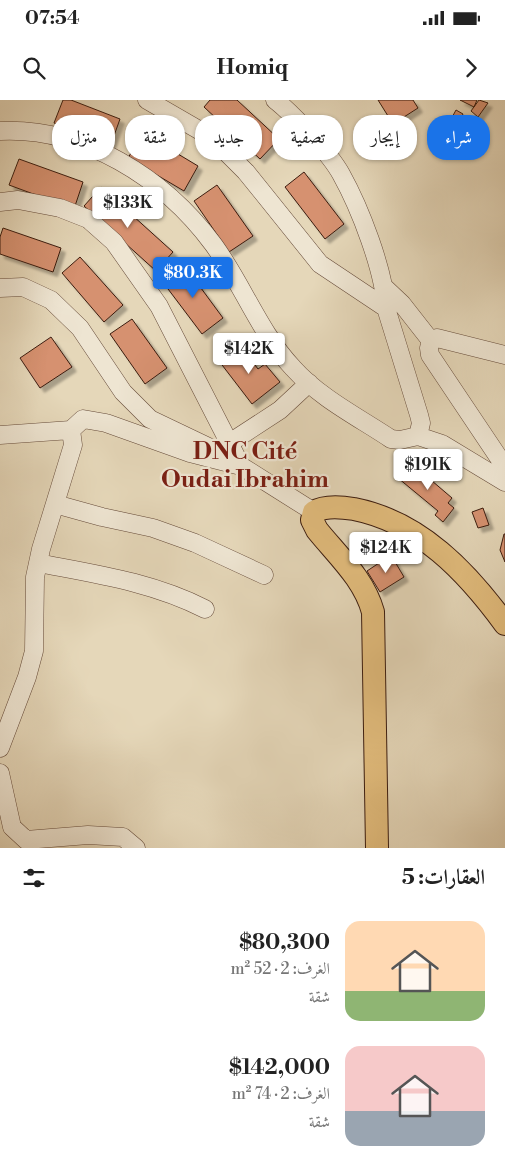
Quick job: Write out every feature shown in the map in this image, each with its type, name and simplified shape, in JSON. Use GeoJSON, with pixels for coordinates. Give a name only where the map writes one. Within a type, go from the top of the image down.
{"type":"FeatureCollection","features":[{"type":"Feature","properties":{"kind":"main road"},"geometry":{"type":"LineString","coordinates":[[377,848],[374,612],[362,585],[317,530],[312,520],[314,512],[320,508],[330,508],[371,512],[422,536],[467,578],[505,624]]}},
{"type":"Feature","properties":{"kind":"street"},"geometry":{"type":"LineString","coordinates":[[148,100],[211,137],[246,172],[320,264],[386,308]]}},
{"type":"Feature","properties":{"kind":"street"},"geometry":{"type":"LineString","coordinates":[[275,100],[290,111],[340,173],[359,215],[385,288],[386,308],[419,415],[421,423],[418,436]]}},
{"type":"Feature","properties":{"kind":"street"},"geometry":{"type":"LineString","coordinates":[[0,132],[49,134],[80,143],[121,162],[172,198],[213,244],[292,368],[309,383],[391,438],[400,440],[418,436],[442,444],[505,482]]}},
{"type":"Feature","properties":{"kind":"street"},"geometry":{"type":"LineString","coordinates":[[0,202],[18,200],[60,208],[88,219],[114,242],[159,306],[231,442],[241,466]]}},
{"type":"Feature","properties":{"kind":"street"},"geometry":{"type":"LineString","coordinates":[[0,288],[23,287],[52,300],[80,328],[123,392],[150,419],[217,451],[314,512]]}},
{"type":"Feature","properties":{"kind":"street"},"geometry":{"type":"LineString","coordinates":[[385,288],[402,304],[432,341]]}},
{"type":"Feature","properties":{"kind":"street"},"geometry":{"type":"LineString","coordinates":[[505,355],[437,338],[432,341],[429,348],[430,355],[505,467]]}},
{"type":"Feature","properties":{"kind":"street"},"geometry":{"type":"LineString","coordinates":[[231,442],[280,410],[309,383]]}},
{"type":"Feature","properties":{"kind":"street"},"geometry":{"type":"LineString","coordinates":[[0,435],[71,430],[83,420],[106,423],[190,453],[241,466]]}},
{"type":"Feature","properties":{"kind":"street"},"geometry":{"type":"LineString","coordinates":[[0,748],[27,677],[34,652],[35,577],[73,445],[71,430]]}},
{"type":"Feature","properties":{"kind":"street"},"geometry":{"type":"LineString","coordinates":[[55,504],[153,528],[194,543],[264,575]]}},
{"type":"Feature","properties":{"kind":"street"},"geometry":{"type":"LineString","coordinates":[[38,563],[153,587],[179,596],[204,609]]}},
{"type":"Feature","properties":{"kind":"street"},"geometry":{"type":"LineString","coordinates":[[0,773],[12,827],[26,840],[86,841],[122,837],[136,848]]}},
{"type":"Feature","properties":{"kind":"building"},"geometry":{"type":"Polygon","coordinates":[[[63,100],[71,100],[110,115],[57,115],[63,100]]]}},
{"type":"Feature","properties":{"kind":"building"},"geometry":{"type":"Polygon","coordinates":[[[210,100],[237,100],[253,115],[213,115],[204,107],[210,100]]]}},
{"type":"Feature","properties":{"kind":"building"},"geometry":{"type":"Polygon","coordinates":[[[378,100],[413,100],[418,108],[407,115],[387,115],[378,100]]]}},
{"type":"Feature","properties":{"kind":"building"},"geometry":{"type":"Polygon","coordinates":[[[460,100],[477,100],[474,107],[460,100]]]}},
{"type":"Feature","properties":{"kind":"building"},"geometry":{"type":"Polygon","coordinates":[[[479,100],[488,103],[479,115],[476,115],[471,111],[479,100]]]}},
{"type":"Feature","properties":{"kind":"building"},"geometry":{"type":"Polygon","coordinates":[[[456,110],[463,114],[462,115],[453,115],[456,110]]]}},
{"type":"Feature","properties":{"kind":"building"},"geometry":{"type":"Polygon","coordinates":[[[115,117],[120,119],[115,133],[115,117]]]}},
{"type":"Feature","properties":{"kind":"building"},"geometry":{"type":"Polygon","coordinates":[[[262,123],[272,132],[272,146],[262,157],[262,123]]]}},
{"type":"Feature","properties":{"kind":"building"},"geometry":{"type":"Polygon","coordinates":[[[185,158],[198,166],[184,191],[131,160],[185,160],[185,158]]]}},
{"type":"Feature","properties":{"kind":"building"},"geometry":{"type":"Polygon","coordinates":[[[19,159],[83,182],[74,209],[9,185],[19,159]]]}},
{"type":"Feature","properties":{"kind":"building"},"geometry":{"type":"Polygon","coordinates":[[[304,172],[344,224],[325,239],[285,187],[304,172]]]}},
{"type":"Feature","properties":{"kind":"building"},"geometry":{"type":"Polygon","coordinates":[[[217,185],[253,236],[229,252],[194,201],[217,185]]]}},
{"type":"Feature","properties":{"kind":"building"},"geometry":{"type":"Polygon","coordinates":[[[101,187],[173,252],[156,271],[84,206],[101,187]]]}},
{"type":"Feature","properties":{"kind":"building"},"geometry":{"type":"Polygon","coordinates":[[[3,228],[61,248],[53,272],[0,254],[0,237],[3,228]]]}},
{"type":"Feature","properties":{"kind":"building"},"geometry":{"type":"Polygon","coordinates":[[[80,257],[123,305],[104,322],[62,273],[80,257]]]}},
{"type":"Feature","properties":{"kind":"building"},"geometry":{"type":"Polygon","coordinates":[[[184,265],[223,318],[202,334],[162,281],[184,265]]]}},
{"type":"Feature","properties":{"kind":"building"},"geometry":{"type":"Polygon","coordinates":[[[132,319],[167,368],[145,384],[110,334],[132,319]]]}},
{"type":"Feature","properties":{"kind":"building"},"geometry":{"type":"Polygon","coordinates":[[[51,337],[72,367],[40,388],[20,358],[51,337]]]}},
{"type":"Feature","properties":{"kind":"building"},"geometry":{"type":"Polygon","coordinates":[[[240,345],[258,369],[265,364],[280,382],[252,404],[219,361],[240,345]]]}},
{"type":"Feature","properties":{"kind":"building"},"geometry":{"type":"Polygon","coordinates":[[[411,463],[452,498],[448,503],[454,508],[443,522],[435,515],[438,511],[398,478],[411,463]]]}},
{"type":"Feature","properties":{"kind":"building"},"geometry":{"type":"Polygon","coordinates":[[[483,508],[489,525],[478,528],[472,512],[483,508]]]}},
{"type":"Feature","properties":{"kind":"building"},"geometry":{"type":"Polygon","coordinates":[[[505,534],[505,562],[500,550],[505,534]]]}},
{"type":"Feature","properties":{"kind":"building"},"geometry":{"type":"Polygon","coordinates":[[[391,555],[404,577],[380,592],[367,571],[391,555]]]}},
{"type":"Feature","properties":{"kind":"district","name":"DNC Cité Oudai Ibrahim"},"geometry":{"type":"Point","coordinates":[245,465]}}]}
